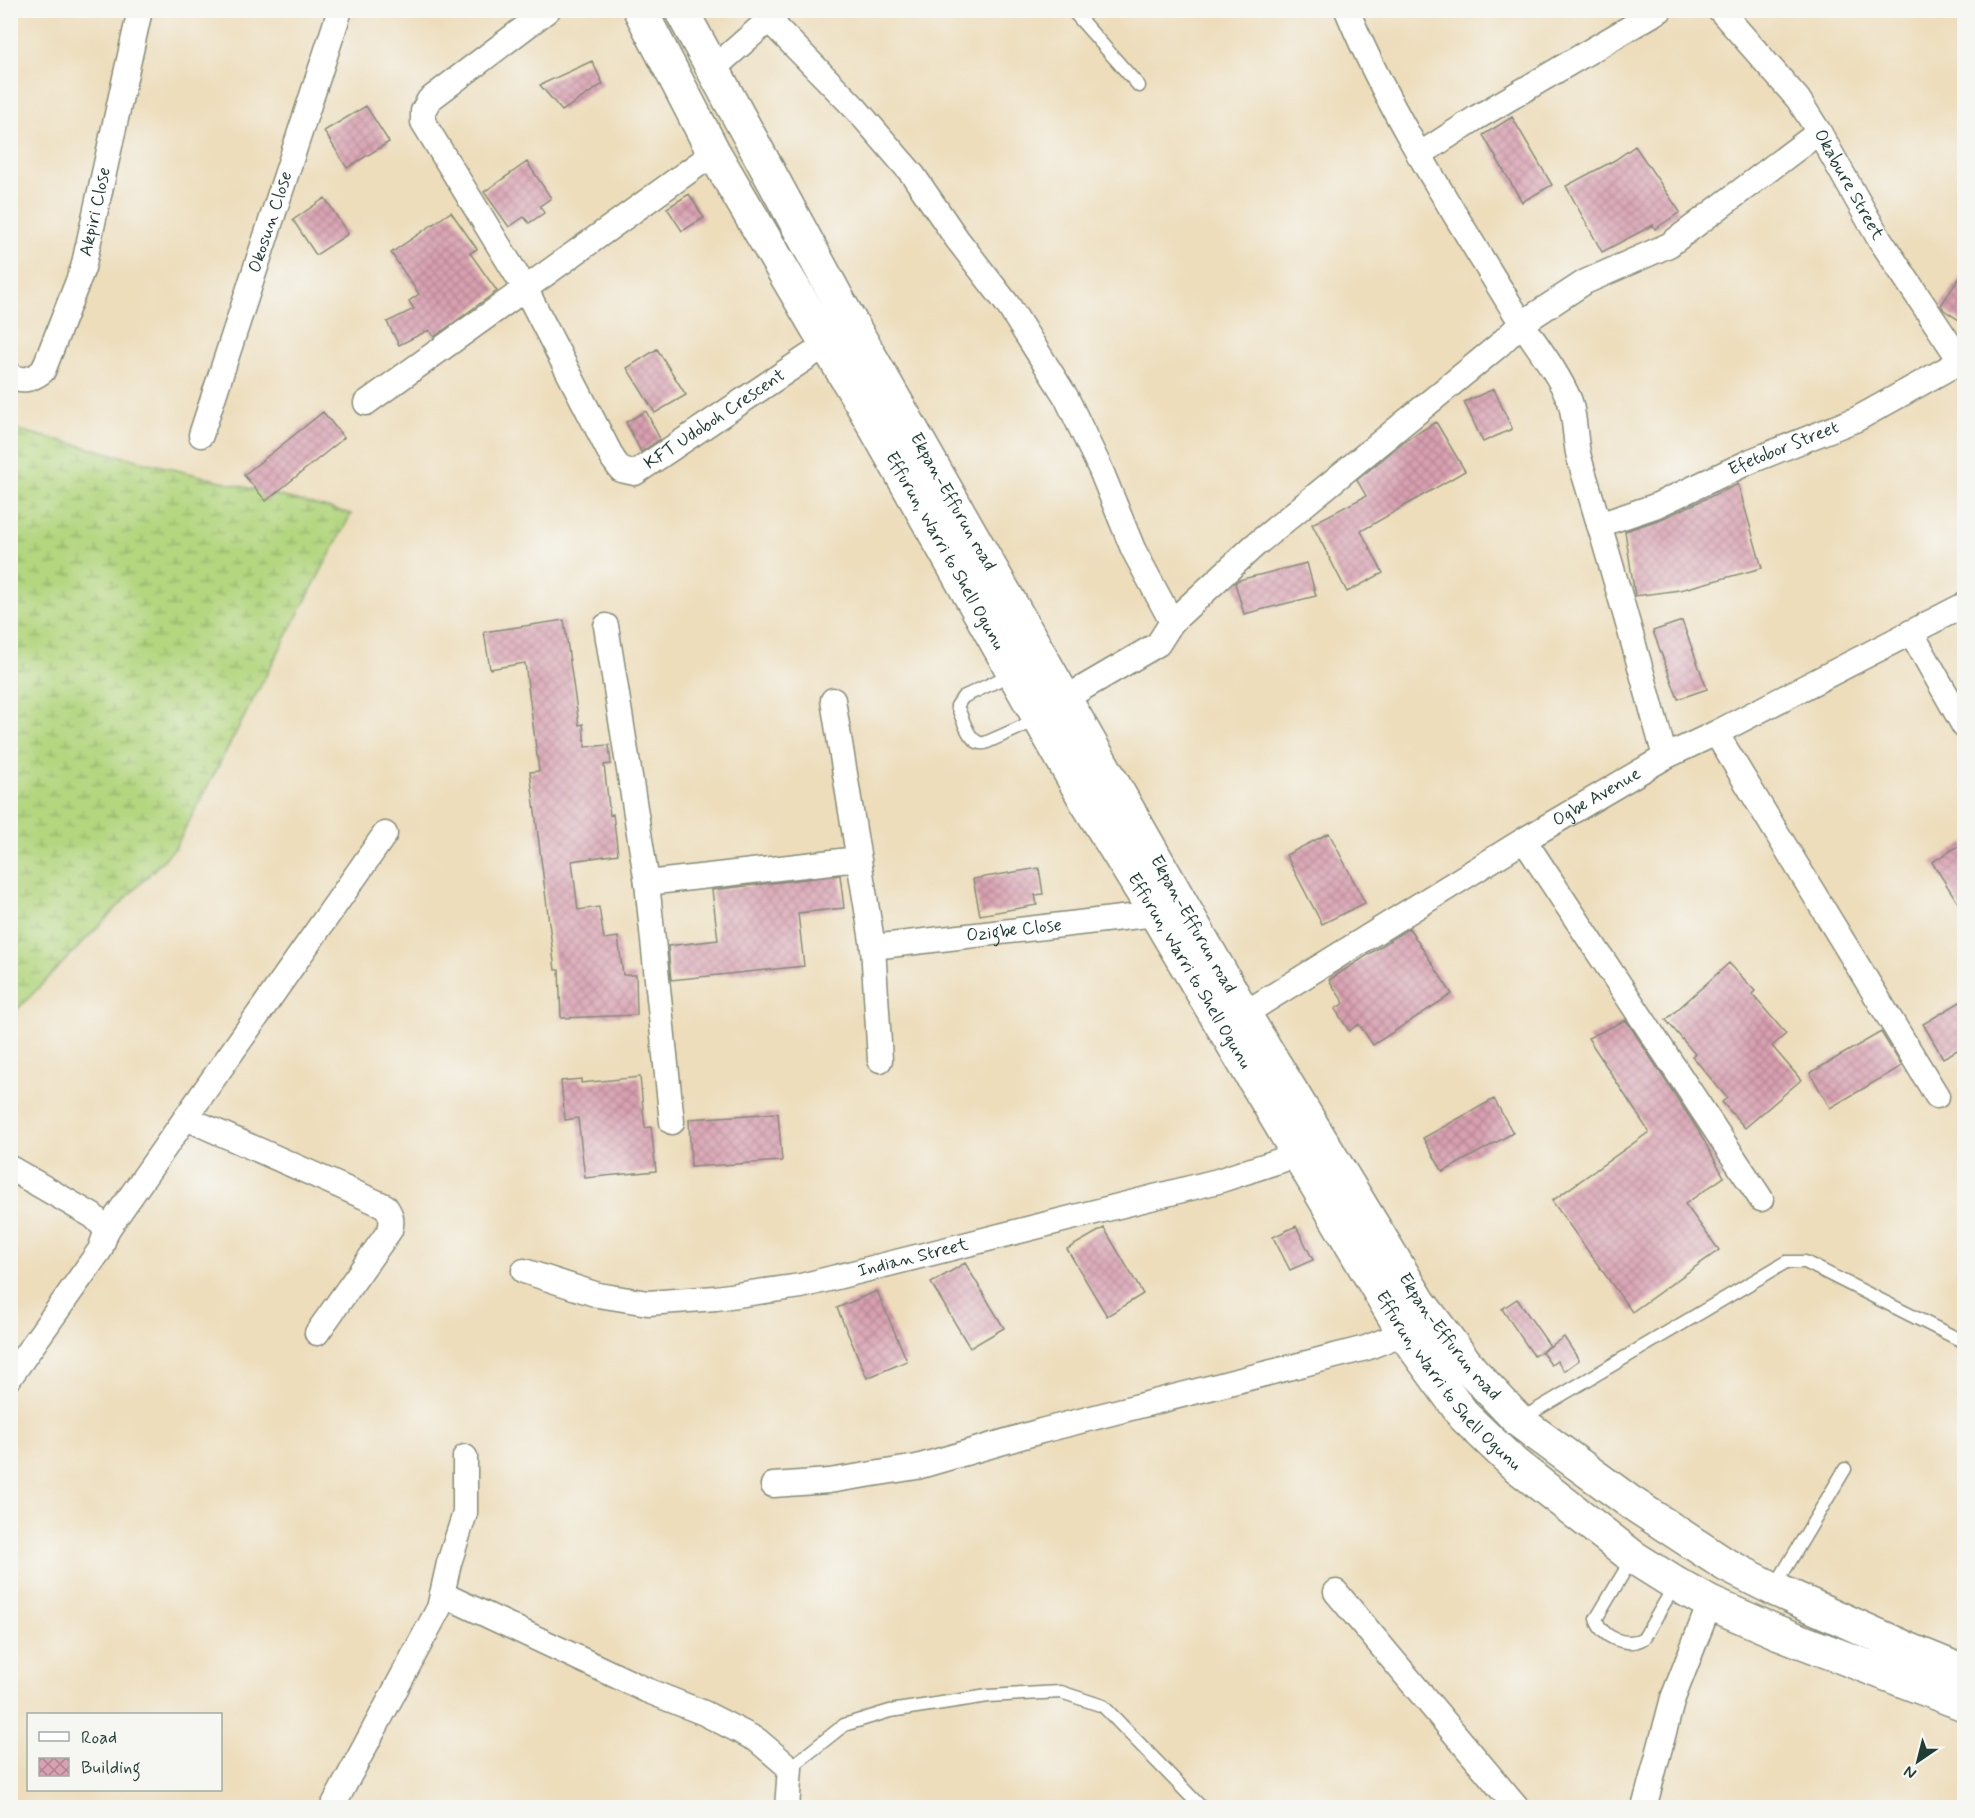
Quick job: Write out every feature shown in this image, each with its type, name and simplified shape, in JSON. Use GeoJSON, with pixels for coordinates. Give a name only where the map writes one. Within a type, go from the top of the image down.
{"type":"FeatureCollection","features":[{"type":"Feature","properties":{"kind":"main road","name":"Effurun, Warri to Shell Ogunu"},"geometry":{"type":"LineString","coordinates":[[639,10],[714,153],[827,344],[1014,673],[1052,709],[1086,801],[1156,914],[1404,1333],[1465,1417],[1513,1463],[1633,1557],[1676,1584],[1710,1603],[1777,1632],[1965,1704]]}},
{"type":"Feature","properties":{"kind":"main road","name":"Ekpan-Effurun road"},"geometry":{"type":"LineString","coordinates":[[681,10],[842,307],[1052,709],[1244,1014],[1419,1303],[1471,1370],[1519,1420],[1630,1502],[1726,1564],[1774,1589],[1965,1672]]}},
{"type":"Feature","properties":{"kind":"street","name":"Akpiri Close"},"geometry":{"type":"LineString","coordinates":[[10,375],[17,379],[32,380],[43,371],[83,268],[140,10]]}},
{"type":"Feature","properties":{"kind":"street","name":"Okosun Close"},"geometry":{"type":"LineString","coordinates":[[201,435],[340,10]]}},
{"type":"Feature","properties":{"kind":"street","name":"KFT Udoboh Crescent"},"geometry":{"type":"LineString","coordinates":[[548,10],[429,100],[423,111],[423,122],[526,290],[613,459],[621,470],[635,473],[827,344]]}},
{"type":"Feature","properties":{"kind":"street"},"geometry":{"type":"LineString","coordinates":[[1347,10],[1369,63],[1419,155],[1570,401],[1576,450],[1625,612],[1665,757]]}},
{"type":"Feature","properties":{"kind":"street"},"geometry":{"type":"LineString","coordinates":[[1419,155],[1476,118],[1660,10]]}},
{"type":"Feature","properties":{"kind":"street","name":"Okabure Street"},"geometry":{"type":"LineString","coordinates":[[1720,10],[1798,99],[1876,235],[1963,364]]}},
{"type":"Feature","properties":{"kind":"street"},"geometry":{"type":"LineString","coordinates":[[713,69],[774,15],[913,175],[957,239],[1008,305],[1066,397],[1100,468],[1133,549],[1172,622]]}},
{"type":"Feature","properties":{"kind":"street"},"geometry":{"type":"LineString","coordinates":[[1052,709],[1158,644],[1172,622],[1254,546],[1498,346],[1521,324],[1585,282],[1669,245],[1819,132]]}},
{"type":"Feature","properties":{"kind":"street"},"geometry":{"type":"LineString","coordinates":[[366,403],[714,153]]}},
{"type":"Feature","properties":{"kind":"street","name":"Efetobor Street"},"geometry":{"type":"LineString","coordinates":[[1599,525],[1655,506],[1751,461],[1857,419],[1963,364]]}},
{"type":"Feature","properties":{"kind":"street","name":"Ogbe Avenue"},"geometry":{"type":"LineString","coordinates":[[1244,1014],[1524,840],[1665,757],[1965,605]]}},
{"type":"Feature","properties":{"kind":"street"},"geometry":{"type":"LineString","coordinates":[[606,626],[647,883],[672,1122]]}},
{"type":"Feature","properties":{"kind":"street"},"geometry":{"type":"LineString","coordinates":[[1911,632],[1965,726]]}},
{"type":"Feature","properties":{"kind":"street"},"geometry":{"type":"LineString","coordinates":[[833,700],[873,946],[880,1060]]}},
{"type":"Feature","properties":{"kind":"street"},"geometry":{"type":"LineString","coordinates":[[1716,733],[1937,1096]]}},
{"type":"Feature","properties":{"kind":"street"},"geometry":{"type":"LineString","coordinates":[[10,1377],[100,1250],[108,1230],[385,834]]}},
{"type":"Feature","properties":{"kind":"street"},"geometry":{"type":"LineString","coordinates":[[1524,840],[1761,1199]]}},
{"type":"Feature","properties":{"kind":"street"},"geometry":{"type":"LineString","coordinates":[[647,883],[858,859]]}},
{"type":"Feature","properties":{"kind":"street","name":"Ozigbe Close"},"geometry":{"type":"LineString","coordinates":[[873,946],[1156,914]]}},
{"type":"Feature","properties":{"kind":"street"},"geometry":{"type":"LineString","coordinates":[[186,1118],[385,1206],[388,1210],[392,1221],[390,1230],[317,1333]]}},
{"type":"Feature","properties":{"kind":"street","name":"Indian Street"},"geometry":{"type":"LineString","coordinates":[[524,1271],[598,1295],[648,1303],[716,1298],[801,1286],[1218,1181],[1297,1155]]}},
{"type":"Feature","properties":{"kind":"street"},"geometry":{"type":"LineString","coordinates":[[10,1168],[93,1216],[108,1230]]}},
{"type":"Feature","properties":{"kind":"street"},"geometry":{"type":"LineString","coordinates":[[773,1485],[829,1481],[917,1467],[1041,1431],[1366,1348],[1404,1333]]}},
{"type":"Feature","properties":{"kind":"street"},"geometry":{"type":"LineString","coordinates":[[332,1808],[440,1608],[465,1513],[465,1457]]}},
{"type":"Feature","properties":{"kind":"street"},"geometry":{"type":"LineString","coordinates":[[1336,1592],[1517,1808]]}},
{"type":"Feature","properties":{"kind":"street"},"geometry":{"type":"LineString","coordinates":[[442,1594],[636,1685],[704,1713],[757,1740],[790,1768],[787,1808]]}},
{"type":"Feature","properties":{"kind":"street"},"geometry":{"type":"LineString","coordinates":[[1644,1808],[1673,1698],[1710,1603]]}},
{"type":"Feature","properties":{"kind":"lane"},"geometry":{"type":"LineString","coordinates":[[1072,10],[1139,86]]}},
{"type":"Feature","properties":{"kind":"lane"},"geometry":{"type":"LineString","coordinates":[[1014,673],[959,701],[957,706],[973,741],[979,744],[985,742],[1052,709]]}},
{"type":"Feature","properties":{"kind":"lane"},"geometry":{"type":"LineString","coordinates":[[1519,1420],[1786,1262],[1805,1262],[1965,1342]]}},
{"type":"Feature","properties":{"kind":"lane"},"geometry":{"type":"LineString","coordinates":[[1774,1589],[1845,1469]]}},
{"type":"Feature","properties":{"kind":"lane"},"geometry":{"type":"LineString","coordinates":[[1633,1557],[1596,1619],[1601,1628],[1619,1642],[1636,1643],[1644,1638],[1676,1584]]}},
{"type":"Feature","properties":{"kind":"lane"},"geometry":{"type":"LineString","coordinates":[[790,1768],[844,1725],[890,1711],[988,1696],[1060,1692],[1103,1706],[1202,1808]]}},
{"type":"Feature","properties":{"kind":"green space"},"geometry":{"type":"Polygon","coordinates":[[[10,428],[351,514],[175,848],[11,1016],[10,428]]]}},
{"type":"Feature","properties":{"kind":"building"},"geometry":{"type":"Polygon","coordinates":[[[592,61],[603,84],[562,111],[540,85],[592,61]]]}},
{"type":"Feature","properties":{"kind":"building"},"geometry":{"type":"Polygon","coordinates":[[[366,106],[389,142],[347,168],[324,131],[366,106]]]}},
{"type":"Feature","properties":{"kind":"building"},"geometry":{"type":"Polygon","coordinates":[[[1512,117],[1552,185],[1522,202],[1483,135],[1512,117]]]}},
{"type":"Feature","properties":{"kind":"building"},"geometry":{"type":"Polygon","coordinates":[[[1635,146],[1680,212],[1655,229],[1653,225],[1602,252],[1566,186],[1615,160],[1635,146]]]}},
{"type":"Feature","properties":{"kind":"building"},"geometry":{"type":"Polygon","coordinates":[[[527,162],[551,198],[540,206],[544,213],[529,223],[524,217],[509,227],[484,192],[527,162]]]}},
{"type":"Feature","properties":{"kind":"building"},"geometry":{"type":"Polygon","coordinates":[[[689,194],[704,218],[682,231],[667,208],[689,194]]]}},
{"type":"Feature","properties":{"kind":"building"},"geometry":{"type":"Polygon","coordinates":[[[325,198],[348,234],[316,255],[293,220],[325,198]]]}},
{"type":"Feature","properties":{"kind":"building"},"geometry":{"type":"Polygon","coordinates":[[[451,212],[477,249],[470,253],[497,291],[434,337],[429,330],[399,345],[387,322],[414,309],[409,301],[419,294],[391,253],[451,212]]]}},
{"type":"Feature","properties":{"kind":"building"},"geometry":{"type":"Polygon","coordinates":[[[1965,270],[1965,324],[1944,310],[1941,305],[1965,270]]]}},
{"type":"Feature","properties":{"kind":"building"},"geometry":{"type":"Polygon","coordinates":[[[657,349],[686,395],[655,413],[627,368],[657,349]]]}},
{"type":"Feature","properties":{"kind":"building"},"geometry":{"type":"Polygon","coordinates":[[[1494,389],[1512,429],[1483,442],[1464,402],[1494,389]]]}},
{"type":"Feature","properties":{"kind":"building"},"geometry":{"type":"Polygon","coordinates":[[[646,411],[660,439],[641,452],[626,422],[646,411]]]}},
{"type":"Feature","properties":{"kind":"building"},"geometry":{"type":"Polygon","coordinates":[[[323,412],[344,438],[266,501],[244,475],[323,412]]]}},
{"type":"Feature","properties":{"kind":"building"},"geometry":{"type":"Polygon","coordinates":[[[1436,422],[1465,471],[1361,531],[1383,573],[1347,592],[1312,524],[1366,496],[1357,480],[1406,440],[1436,422]]]}},
{"type":"Feature","properties":{"kind":"building"},"geometry":{"type":"Polygon","coordinates":[[[1738,484],[1762,568],[1680,590],[1635,596],[1625,531],[1661,519],[1738,484]]]}},
{"type":"Feature","properties":{"kind":"building"},"geometry":{"type":"Polygon","coordinates":[[[1307,563],[1316,596],[1244,614],[1235,583],[1239,580],[1307,563]]]}},
{"type":"Feature","properties":{"kind":"building"},"geometry":{"type":"Polygon","coordinates":[[[564,620],[579,725],[583,724],[585,747],[609,745],[611,764],[604,765],[610,815],[613,814],[618,854],[572,861],[578,910],[599,907],[604,939],[618,937],[623,975],[636,975],[637,1015],[561,1018],[559,970],[555,970],[530,772],[539,771],[525,663],[490,669],[484,632],[564,620]]]}},
{"type":"Feature","properties":{"kind":"building"},"geometry":{"type":"Polygon","coordinates":[[[1682,621],[1707,689],[1678,699],[1653,631],[1682,621]]]}},
{"type":"Feature","properties":{"kind":"building"},"geometry":{"type":"Polygon","coordinates":[[[1329,833],[1365,903],[1322,924],[1286,855],[1329,833]]]}},
{"type":"Feature","properties":{"kind":"building"},"geometry":{"type":"Polygon","coordinates":[[[1965,842],[1965,914],[1932,862],[1965,842]]]}},
{"type":"Feature","properties":{"kind":"building"},"geometry":{"type":"Polygon","coordinates":[[[1039,868],[1043,894],[1035,895],[1037,905],[980,915],[973,879],[1039,868]]]}},
{"type":"Feature","properties":{"kind":"building"},"geometry":{"type":"Polygon","coordinates":[[[840,875],[844,908],[798,913],[804,966],[671,980],[668,946],[718,940],[712,890],[840,875]]]}},
{"type":"Feature","properties":{"kind":"building"},"geometry":{"type":"Polygon","coordinates":[[[1409,928],[1452,994],[1373,1045],[1359,1024],[1349,1031],[1335,1009],[1344,1003],[1329,980],[1409,928]]]}},
{"type":"Feature","properties":{"kind":"building"},"geometry":{"type":"Polygon","coordinates":[[[1729,963],[1755,991],[1752,994],[1786,1034],[1772,1046],[1801,1080],[1745,1128],[1722,1102],[1727,1098],[1692,1056],[1695,1054],[1666,1020],[1729,963]]]}},
{"type":"Feature","properties":{"kind":"building"},"geometry":{"type":"Polygon","coordinates":[[[1965,999],[1965,1046],[1943,1058],[1923,1024],[1965,999]]]}},
{"type":"Feature","properties":{"kind":"building"},"geometry":{"type":"Polygon","coordinates":[[[1626,1020],[1698,1130],[1724,1177],[1685,1204],[1719,1250],[1632,1312],[1552,1201],[1649,1132],[1588,1038],[1626,1020]]]}},
{"type":"Feature","properties":{"kind":"building"},"geometry":{"type":"Polygon","coordinates":[[[1881,1032],[1902,1066],[1830,1108],[1810,1073],[1881,1032]]]}},
{"type":"Feature","properties":{"kind":"building"},"geometry":{"type":"Polygon","coordinates":[[[640,1077],[645,1128],[651,1127],[656,1171],[585,1178],[578,1118],[565,1120],[561,1081],[581,1079],[581,1083],[640,1077]]]}},
{"type":"Feature","properties":{"kind":"building"},"geometry":{"type":"Polygon","coordinates":[[[1494,1099],[1513,1133],[1443,1172],[1423,1138],[1494,1099]]]}},
{"type":"Feature","properties":{"kind":"building"},"geometry":{"type":"Polygon","coordinates":[[[778,1113],[782,1161],[691,1167],[689,1119],[778,1113]]]}},
{"type":"Feature","properties":{"kind":"building"},"geometry":{"type":"Polygon","coordinates":[[[1296,1226],[1313,1260],[1290,1270],[1273,1237],[1296,1226]]]}},
{"type":"Feature","properties":{"kind":"building"},"geometry":{"type":"Polygon","coordinates":[[[1104,1228],[1143,1294],[1107,1316],[1067,1249],[1104,1228]]]}},
{"type":"Feature","properties":{"kind":"building"},"geometry":{"type":"Polygon","coordinates":[[[965,1263],[1004,1328],[970,1348],[931,1283],[965,1263]]]}},
{"type":"Feature","properties":{"kind":"building"},"geometry":{"type":"Polygon","coordinates":[[[877,1291],[907,1361],[867,1378],[837,1308],[877,1291]]]}},
{"type":"Feature","properties":{"kind":"building"},"geometry":{"type":"Polygon","coordinates":[[[1517,1299],[1550,1346],[1534,1356],[1502,1309],[1517,1299]]]}},
{"type":"Feature","properties":{"kind":"building"},"geometry":{"type":"Polygon","coordinates":[[[1564,1337],[1579,1360],[1564,1371],[1557,1361],[1551,1365],[1542,1352],[1564,1337]]]}}]}
